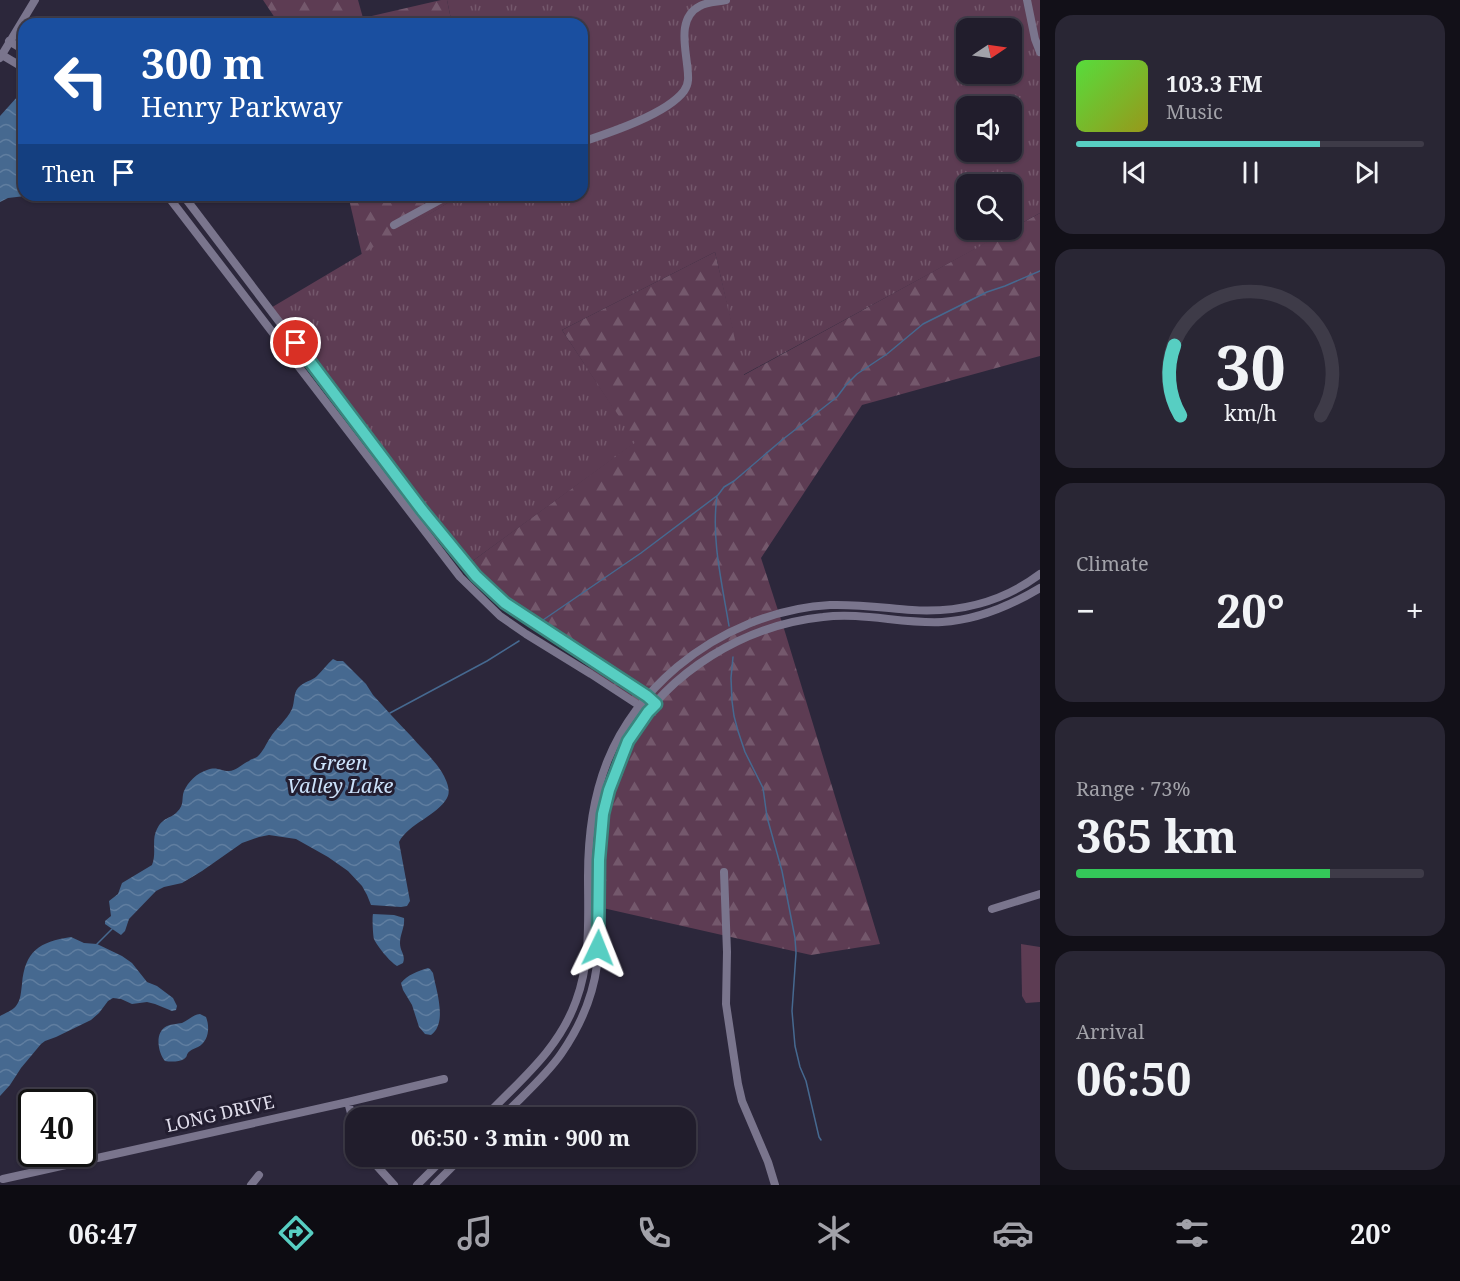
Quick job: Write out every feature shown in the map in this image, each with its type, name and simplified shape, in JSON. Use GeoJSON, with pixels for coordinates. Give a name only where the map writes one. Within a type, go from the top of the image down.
{"type":"FeatureCollection","features":[{"type":"Feature","properties":{"kind":"street"},"geometry":{"type":"LineString","coordinates":[[24,18],[35,0]]}},
{"type":"Feature","properties":{"kind":"street"},"geometry":{"type":"LineString","coordinates":[[588,140],[646,117],[672,103],[684,91],[688,80],[684,30],[688,16],[701,5],[726,0]]}},
{"type":"Feature","properties":{"kind":"street"},"geometry":{"type":"LineString","coordinates":[[1027,0],[1040,52]]}},
{"type":"Feature","properties":{"kind":"street"},"geometry":{"type":"LineString","coordinates":[[18,27],[1,57],[18,65]]}},
{"type":"Feature","properties":{"kind":"street"},"geometry":{"type":"LineString","coordinates":[[9,41],[18,46]]}},
{"type":"Feature","properties":{"kind":"street"},"geometry":{"type":"LineString","coordinates":[[172,201],[460,577],[500,616],[648,712]]}},
{"type":"Feature","properties":{"kind":"street"},"geometry":{"type":"LineString","coordinates":[[188,201],[422,510],[476,576],[505,603],[656,704]]}},
{"type":"Feature","properties":{"kind":"street"},"geometry":{"type":"LineString","coordinates":[[394,225],[438,201]]}},
{"type":"Feature","properties":{"kind":"street"},"geometry":{"type":"LineString","coordinates":[[495,1107],[558,1039],[576,1000],[582,982],[587,952],[589,835],[592,810],[603,771],[612,751],[647,696],[677,667],[711,642],[735,629],[773,615],[829,605],[939,611],[970,607],[994,599],[1031,581],[1040,574]]}},
{"type":"Feature","properties":{"kind":"street"},"geometry":{"type":"LineString","coordinates":[[511,1107],[559,1056],[577,1028],[588,1003],[597,964],[599,860],[603,814],[609,790],[628,741],[648,712],[679,680],[718,651],[748,636],[786,623],[844,615],[942,622],[992,612],[1040,588]]}},
{"type":"Feature","properties":{"kind":"street"},"geometry":{"type":"LineString","coordinates":[[724,872],[726,1004],[738,1084],[742,1101],[768,1162],[775,1185]]}},
{"type":"Feature","properties":{"kind":"street"},"geometry":{"type":"LineString","coordinates":[[992,909],[1040,894]]}},
{"type":"Feature","properties":{"kind":"street","name":"LONG DRIVE"},"geometry":{"type":"LineString","coordinates":[[3,1179],[444,1079]]}},
{"type":"Feature","properties":{"kind":"street"},"geometry":{"type":"LineString","coordinates":[[348,1102],[349,1107]]}},
{"type":"Feature","properties":{"kind":"street"},"geometry":{"type":"LineString","coordinates":[[378,1167],[394,1185]]}},
{"type":"Feature","properties":{"kind":"street"},"geometry":{"type":"LineString","coordinates":[[417,1185],[435,1167]]}},
{"type":"Feature","properties":{"kind":"street"},"geometry":{"type":"LineString","coordinates":[[434,1185],[452,1167]]}},
{"type":"Feature","properties":{"kind":"street"},"geometry":{"type":"LineString","coordinates":[[251,1185],[259,1175]]}},
{"type":"Feature","properties":{"kind":"green space"},"geometry":{"type":"Polygon","coordinates":[[[263,0],[358,0],[363,18],[275,18],[263,0]]]}},
{"type":"Feature","properties":{"kind":"green space"},"geometry":{"type":"Polygon","coordinates":[[[441,0],[447,0],[451,18],[363,18],[441,0]]]}},
{"type":"Feature","properties":{"kind":"green space"},"geometry":{"type":"Polygon","coordinates":[[[447,0],[1040,0],[1040,213],[1022,223],[1022,174],[956,174],[956,240],[992,240],[743,375],[715,252],[562,330],[636,442],[463,568],[269,309],[451,201],[588,201],[588,18],[451,18],[447,0]]]}},
{"type":"Feature","properties":{"kind":"green space"},"geometry":{"type":"Polygon","coordinates":[[[349,201],[451,201],[362,255],[349,201]]]}},
{"type":"Feature","properties":{"kind":"green space"},"geometry":{"type":"Polygon","coordinates":[[[1040,213],[1040,356],[862,405],[761,558],[880,944],[811,955],[594,906],[600,809],[649,715],[463,568],[635,442],[562,330],[715,252],[744,375],[991,240],[1022,240],[1022,223],[1040,213]]]}},
{"type":"Feature","properties":{"kind":"green space"},"geometry":{"type":"Polygon","coordinates":[[[1021,944],[1040,947],[1040,1002],[1026,1003],[1022,996],[1021,944]]]}},
{"type":"Feature","properties":{"kind":"water"},"geometry":{"type":"Polygon","coordinates":[[[18,96],[18,197],[0,202],[0,116],[18,96]]]}},
{"type":"Feature","properties":{"kind":"water","name":"Green Valley Lake"},"geometry":{"type":"Polygon","coordinates":[[[333,659],[343,661],[366,684],[373,695],[433,760],[444,776],[449,790],[447,798],[437,810],[409,830],[399,842],[410,901],[407,906],[371,905],[362,886],[348,871],[328,857],[296,839],[269,835],[242,843],[182,883],[156,891],[129,919],[121,935],[105,924],[111,916],[109,901],[118,894],[122,883],[152,865],[157,829],[162,822],[179,809],[184,791],[190,781],[200,773],[213,768],[232,771],[257,757],[272,734],[290,713],[298,688],[315,678],[333,659]]]}},
{"type":"Feature","properties":{"kind":"water"},"geometry":{"type":"Polygon","coordinates":[[[373,914],[404,918],[400,943],[403,963],[397,966],[394,964],[374,939],[373,914]]]}},
{"type":"Feature","properties":{"kind":"water"},"geometry":{"type":"Polygon","coordinates":[[[71,937],[84,943],[97,944],[122,956],[132,963],[147,982],[157,986],[173,998],[177,1006],[176,1010],[172,1011],[147,1002],[132,1004],[113,998],[91,1020],[41,1044],[0,1096],[0,1016],[18,1004],[26,963],[30,956],[42,945],[71,937]]]}},
{"type":"Feature","properties":{"kind":"water"},"geometry":{"type":"Polygon","coordinates":[[[428,968],[433,973],[440,1006],[439,1023],[431,1035],[425,1034],[419,1027],[412,1005],[401,983],[417,972],[428,968]]]}},
{"type":"Feature","properties":{"kind":"water"},"geometry":{"type":"Polygon","coordinates":[[[200,1014],[206,1017],[208,1025],[208,1034],[202,1044],[180,1061],[165,1061],[158,1043],[160,1033],[169,1025],[182,1023],[200,1014]]]}},
{"type":"Feature","properties":{"kind":"waterway"},"geometry":{"type":"LineString","coordinates":[[543,620],[641,553],[718,495],[724,487],[837,397],[857,374],[887,354],[923,324],[987,292],[1040,271]]}},
{"type":"Feature","properties":{"kind":"waterway"},"geometry":{"type":"LineString","coordinates":[[717,496],[716,545],[729,626]]}},
{"type":"Feature","properties":{"kind":"waterway"},"geometry":{"type":"LineString","coordinates":[[390,713],[487,661],[519,641]]}},
{"type":"Feature","properties":{"kind":"waterway"},"geometry":{"type":"LineString","coordinates":[[733,657],[731,678],[734,716],[745,752],[763,788],[767,817],[782,871],[795,938],[792,1011],[795,1046],[821,1140]]}},
{"type":"Feature","properties":{"kind":"waterway"},"geometry":{"type":"LineString","coordinates":[[97,944],[112,929]]}},
{"type":"Feature","properties":{"kind":"route"},"geometry":{"type":"LineString","coordinates":[[296,343],[422,510],[476,576],[505,603],[656,704],[628,741],[609,790],[603,814],[599,860],[598,948]]}}]}
